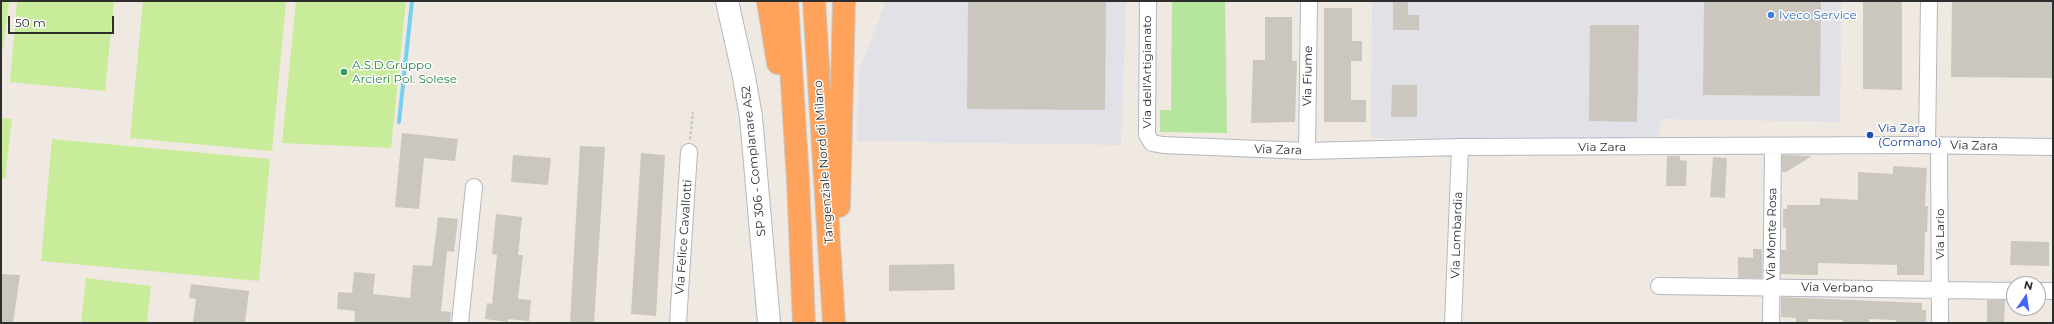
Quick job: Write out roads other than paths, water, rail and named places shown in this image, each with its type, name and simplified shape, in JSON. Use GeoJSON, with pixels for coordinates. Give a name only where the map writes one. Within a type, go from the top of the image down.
{"type":"FeatureCollection","features":[{"type":"Feature","properties":{"kind":"highway"},"geometry":{"type":"LineString","coordinates":[[768,1],[798,181]]}},
{"type":"Feature","properties":{"kind":"highway"},"geometry":{"type":"LineString","coordinates":[[787,1],[798,181],[804,323]]}},
{"type":"Feature","properties":{"kind":"highway","name":"Tangenziale Nord di Milano"},"geometry":{"type":"LineString","coordinates":[[814,1],[836,323]]}},
{"type":"Feature","properties":{"kind":"highway"},"geometry":{"type":"LineString","coordinates":[[836,323],[844,1]]}},
{"type":"Feature","properties":{"kind":"main road","name":"SP 306 - Complanare A52"},"geometry":{"type":"LineString","coordinates":[[727,1],[744,77],[751,117],[769,323]]}},
{"type":"Feature","properties":{"kind":"street","name":"Via dell'Artigianato"},"geometry":{"type":"LineString","coordinates":[[1148,1],[1147,135],[1152,143]]}},
{"type":"Feature","properties":{"kind":"street","name":"Via Fiume"},"geometry":{"type":"LineString","coordinates":[[1307,151],[1309,1]]}},
{"type":"Feature","properties":{"kind":"street","name":"Via Lario"},"geometry":{"type":"LineString","coordinates":[[1929,1],[1940,323]]}},
{"type":"Feature","properties":{"kind":"street","name":"Via Zara"},"geometry":{"type":"LineString","coordinates":[[1152,143],[1163,145],[1307,151],[1460,147],[1933,145],[2053,147]]}},
{"type":"Feature","properties":{"kind":"street","name":"Via Monte Rosa"},"geometry":{"type":"LineString","coordinates":[[1770,323],[1773,146]]}},
{"type":"Feature","properties":{"kind":"street","name":"Via Lombardia"},"geometry":{"type":"LineString","coordinates":[[1453,323],[1460,147]]}},
{"type":"Feature","properties":{"kind":"street","name":"Via Felice Cavallotti"},"geometry":{"type":"LineString","coordinates":[[678,323],[689,152]]}},
{"type":"Feature","properties":{"kind":"street"},"geometry":{"type":"LineString","coordinates":[[460,323],[474,187]]}},
{"type":"Feature","properties":{"kind":"street","name":"Via Verbano"},"geometry":{"type":"LineString","coordinates":[[1659,286],[2006,291]]}},
{"type":"Feature","properties":{"kind":"waterway"},"geometry":{"type":"LineString","coordinates":[[399,122],[412,1]]}},
{"type":"Feature","properties":{"kind":"place","name":"Iveco Service"},"geometry":{"type":"Point","coordinates":[1771,15]}},
{"type":"Feature","properties":{"kind":"place","name":"A.S.D.Gruppo Arcieri Pol. Solese"},"geometry":{"type":"Point","coordinates":[344,72]}},
{"type":"Feature","properties":{"kind":"place","name":"Via Zara (Cormano)"},"geometry":{"type":"Point","coordinates":[1870,135]}}]}
